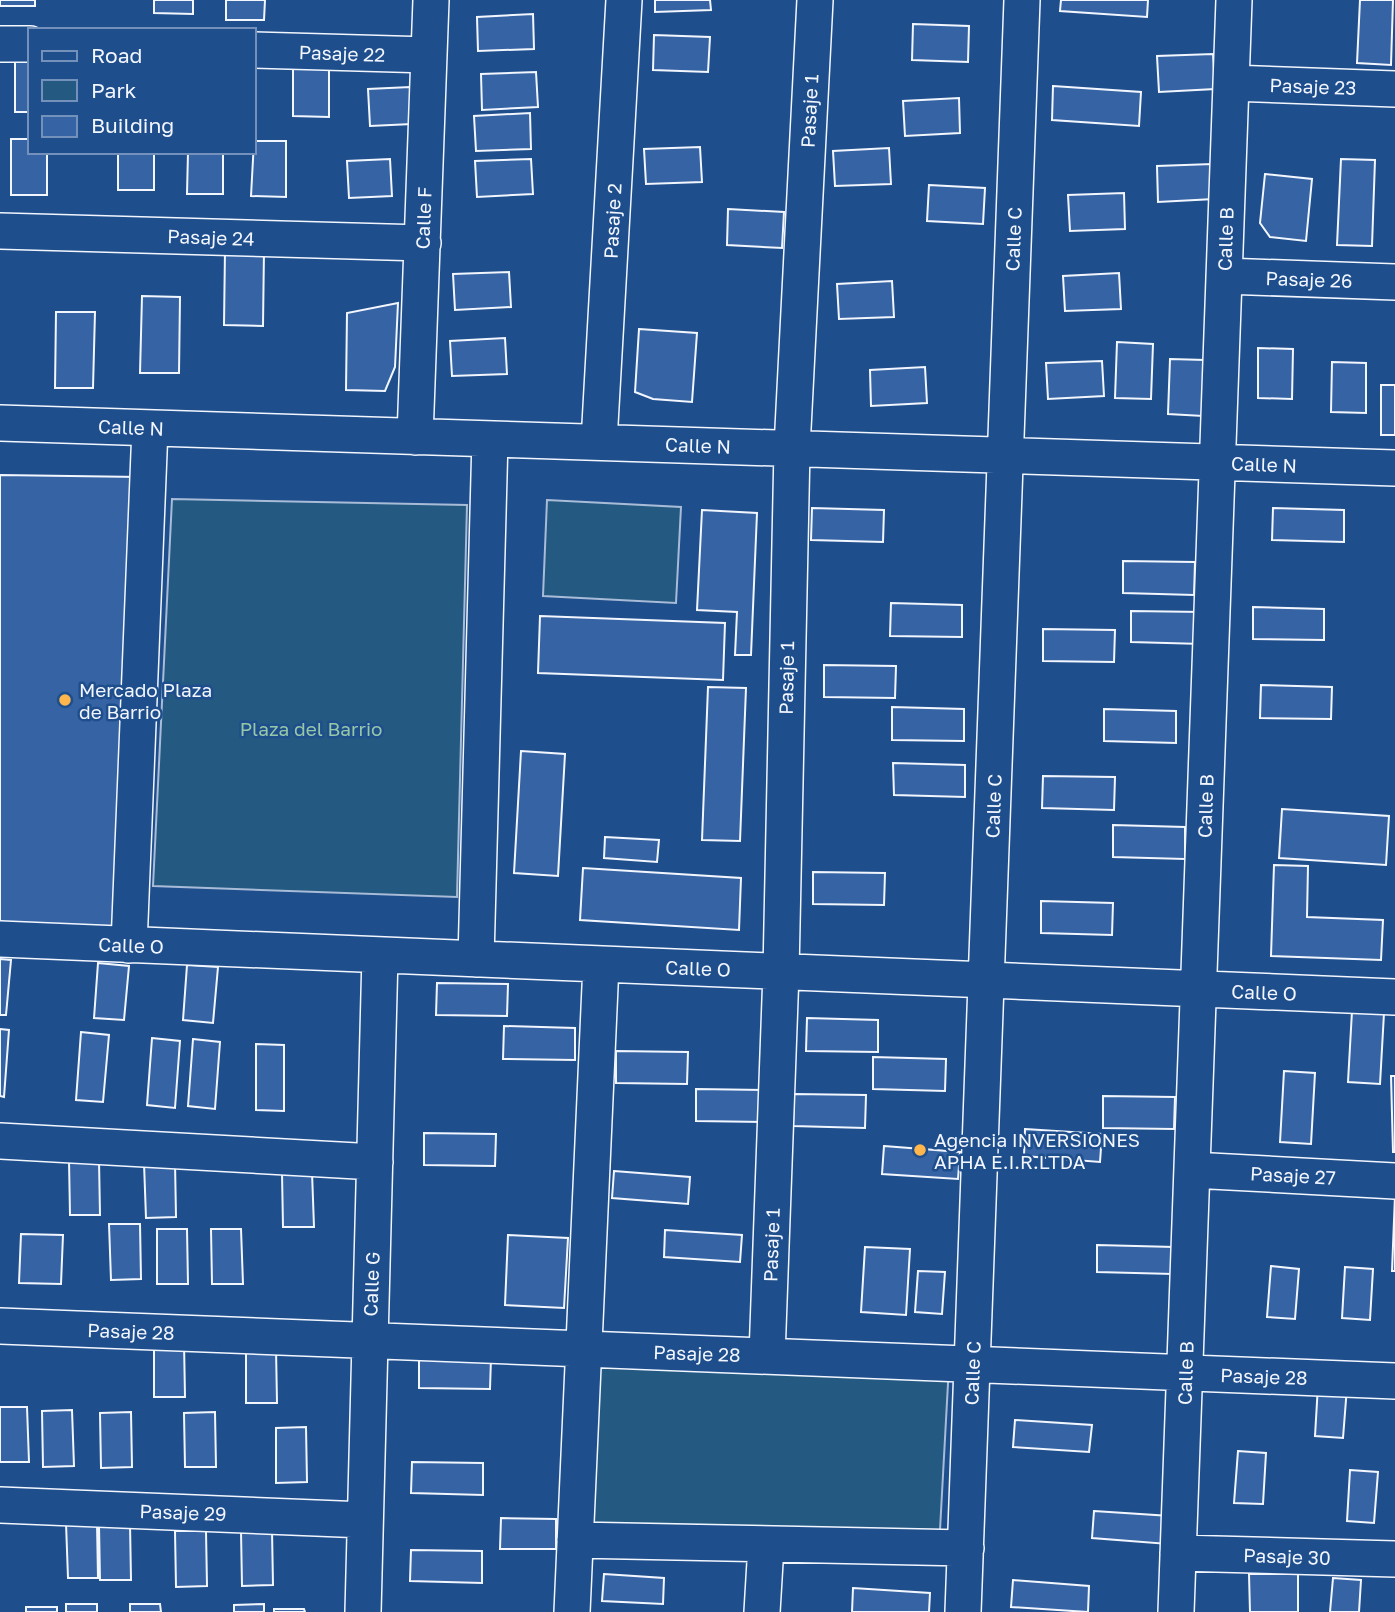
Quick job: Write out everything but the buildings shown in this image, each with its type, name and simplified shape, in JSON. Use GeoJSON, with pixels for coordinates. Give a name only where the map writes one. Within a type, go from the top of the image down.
{"type":"FeatureCollection","features":[{"type":"Feature","properties":{"kind":"street","name":"Calle F"},"geometry":{"type":"LineString","coordinates":[[415,437],[432,0]]}},
{"type":"Feature","properties":{"kind":"street","name":"Pasaje 2"},"geometry":{"type":"LineString","coordinates":[[599,442],[624,0]]}},
{"type":"Feature","properties":{"kind":"street","name":"Pasaje 1"},"geometry":{"type":"LineString","coordinates":[[767,1356],[781,972],[792,448],[815,0]]}},
{"type":"Feature","properties":{"kind":"street","name":"Calle C"},"geometry":{"type":"LineString","coordinates":[[963,1612],[1022,0]]}},
{"type":"Feature","properties":{"kind":"street","name":"Calle B"},"geometry":{"type":"LineString","coordinates":[[1176,1612],[1234,0]]}},
{"type":"Feature","properties":{"kind":"street"},"geometry":{"type":"LineString","coordinates":[[0,44],[28,44]]}},
{"type":"Feature","properties":{"kind":"street","name":"Pasaje 22"},"geometry":{"type":"LineString","coordinates":[[256,50],[429,55]]}},
{"type":"Feature","properties":{"kind":"street","name":"Pasaje 23"},"geometry":{"type":"LineString","coordinates":[[1231,83],[1395,89]]}},
{"type":"Feature","properties":{"kind":"street","name":"Pasaje 24"},"geometry":{"type":"LineString","coordinates":[[0,231],[423,243]]}},
{"type":"Feature","properties":{"kind":"street","name":"Pasaje 26"},"geometry":{"type":"LineString","coordinates":[[1224,276],[1395,282]]}},
{"type":"Feature","properties":{"kind":"street","name":"Calle N"},"geometry":{"type":"LineString","coordinates":[[0,423],[1395,468]]}},
{"type":"Feature","properties":{"kind":"street"},"geometry":{"type":"LineString","coordinates":[[129,945],[150,428]]}},
{"type":"Feature","properties":{"kind":"street"},"geometry":{"type":"LineString","coordinates":[[476,959],[490,439]]}},
{"type":"Feature","properties":{"kind":"street","name":"Calle O"},"geometry":{"type":"LineString","coordinates":[[0,939],[1395,998]]}},
{"type":"Feature","properties":{"kind":"street","name":"Calle G"},"geometry":{"type":"LineString","coordinates":[[363,1612],[380,955]]}},
{"type":"Feature","properties":{"kind":"street"},"geometry":{"type":"LineString","coordinates":[[572,1612],[601,964]]}},
{"type":"Feature","properties":{"kind":"street"},"geometry":{"type":"LineString","coordinates":[[0,1141],[375,1162]]}},
{"type":"Feature","properties":{"kind":"street","name":"Pasaje 27"},"geometry":{"type":"LineString","coordinates":[[1192,1170],[1395,1181]]}},
{"type":"Feature","properties":{"kind":"street","name":"Pasaje 28"},"geometry":{"type":"LineString","coordinates":[[0,1326],[1395,1381]]}},
{"type":"Feature","properties":{"kind":"street","name":"Pasaje 29"},"geometry":{"type":"LineString","coordinates":[[0,1505],[365,1520]]}},
{"type":"Feature","properties":{"kind":"street"},"geometry":{"type":"LineString","coordinates":[[575,1540],[966,1548]]}},
{"type":"Feature","properties":{"kind":"street"},"geometry":{"type":"LineString","coordinates":[[762,1612],[766,1545]]}},
{"type":"Feature","properties":{"kind":"street","name":"Pasaje 30"},"geometry":{"type":"LineString","coordinates":[[1178,1553],[1395,1559]]}},
{"type":"Feature","properties":{"kind":"green space","name":"Plaza del Barrio"},"geometry":{"type":"Polygon","coordinates":[[[172,499],[467,505],[457,897],[153,886],[172,499]]]}},
{"type":"Feature","properties":{"kind":"green space"},"geometry":{"type":"Polygon","coordinates":[[[547,500],[681,507],[676,603],[543,596],[547,500]]]}},
{"type":"Feature","properties":{"kind":"green space"},"geometry":{"type":"Polygon","coordinates":[[[587,1358],[949,1365],[940,1530],[585,1524],[587,1358]]]}},
{"type":"Feature","properties":{"kind":"place","name":"Mercado Plaza de Barrio"},"geometry":{"type":"Point","coordinates":[65,700]}},
{"type":"Feature","properties":{"kind":"place","name":"Agencia INVERSIONES APHA E.I.R.LTDA"},"geometry":{"type":"Point","coordinates":[920,1150]}}]}
